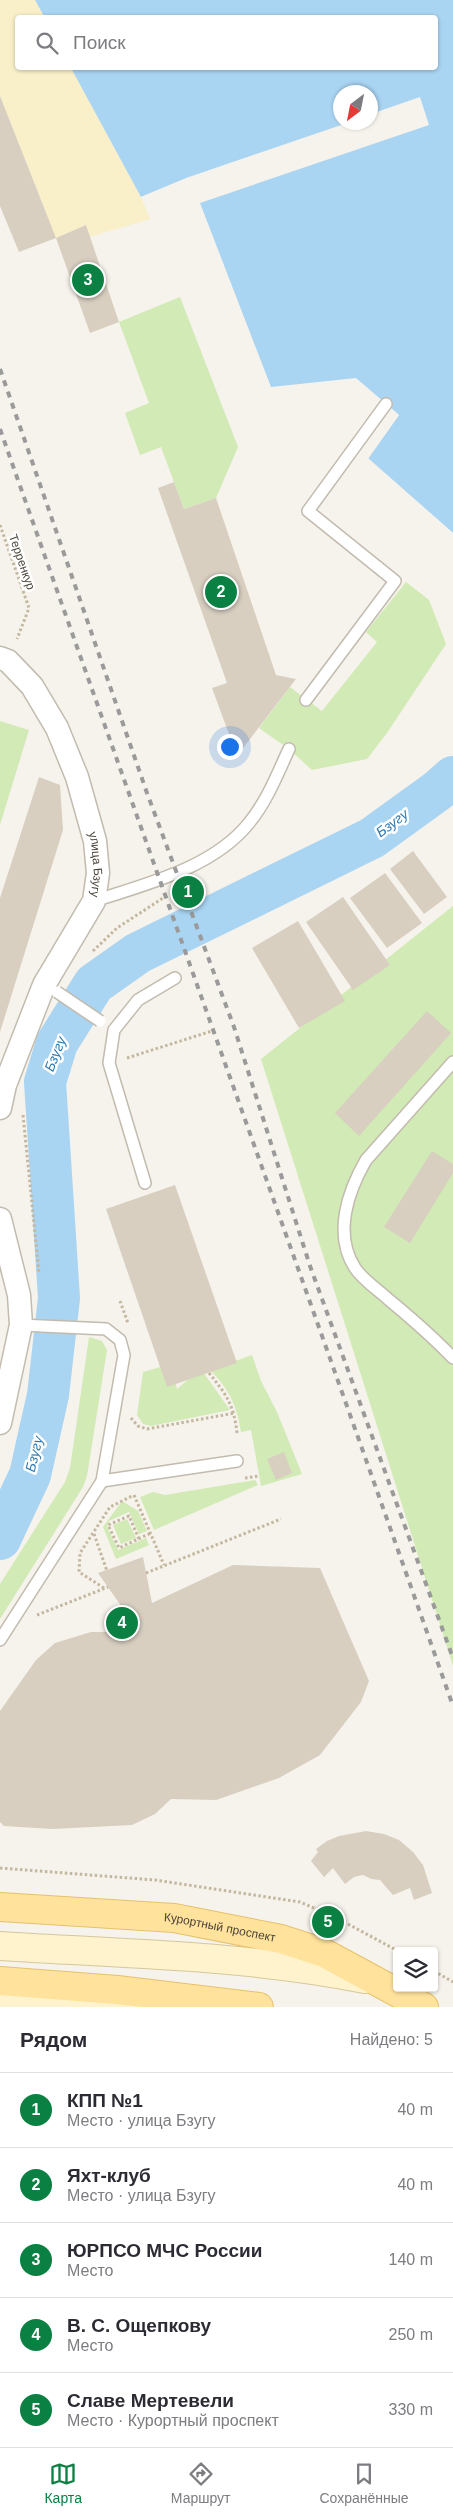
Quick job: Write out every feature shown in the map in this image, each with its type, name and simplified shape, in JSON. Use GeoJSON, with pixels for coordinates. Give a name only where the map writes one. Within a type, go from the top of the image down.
{"type":"FeatureCollection","features":[{"type":"Feature","properties":{"kind":"main road","name":"Курортный проспект"},"geometry":{"type":"LineString","coordinates":[[0,1907],[174,1918],[226,1926],[281,1939],[324,1953],[424,2007]]}},
{"type":"Feature","properties":{"kind":"main road"},"geometry":{"type":"LineString","coordinates":[[0,1946],[219,1959],[310,1968],[374,1980]]}},
{"type":"Feature","properties":{"kind":"main road"},"geometry":{"type":"LineString","coordinates":[[0,1982],[117,1990],[259,2007]]}},
{"type":"Feature","properties":{"kind":"main road"},"geometry":{"type":"LineString","coordinates":[[0,2003],[16,2001],[186,2007]]}},
{"type":"Feature","properties":{"kind":"street","name":"улица Бзугу"},"geometry":{"type":"LineString","coordinates":[[0,1108],[5,1085],[94,900],[98,873],[94,841],[77,777],[57,728],[32,686],[4,660]]}},
{"type":"Feature","properties":{"kind":"street"},"geometry":{"type":"LineString","coordinates":[[0,1219],[19,1295],[22,1325],[0,1423]]}},
{"type":"Feature","properties":{"kind":"lane"},"geometry":{"type":"LineString","coordinates":[[306,700],[395,581],[308,511],[386,404]]}},
{"type":"Feature","properties":{"kind":"lane"},"geometry":{"type":"LineString","coordinates":[[94,900],[154,882],[198,862],[223,847],[249,824],[271,790],[289,749]]}},
{"type":"Feature","properties":{"kind":"lane"},"geometry":{"type":"LineString","coordinates":[[145,1183],[109,1063],[114,1030],[138,1000],[175,978]]}},
{"type":"Feature","properties":{"kind":"lane"},"geometry":{"type":"LineString","coordinates":[[50,989],[114,1030]]}},
{"type":"Feature","properties":{"kind":"lane"},"geometry":{"type":"LineString","coordinates":[[453,1062],[363,1166],[348,1196],[344,1240],[350,1258],[364,1279],[432,1336],[453,1358]]}},
{"type":"Feature","properties":{"kind":"lane"},"geometry":{"type":"LineString","coordinates":[[0,1640],[102,1481],[124,1355],[120,1340],[106,1329],[22,1325]]}},
{"type":"Feature","properties":{"kind":"lane"},"geometry":{"type":"LineString","coordinates":[[102,1481],[237,1461]]}},
{"type":"Feature","properties":{"kind":"path","name":"Терренкур"},"geometry":{"type":"LineString","coordinates":[[0,525],[29,608],[4,660]]}},
{"type":"Feature","properties":{"kind":"path"},"geometry":{"type":"LineString","coordinates":[[92,952],[117,928],[163,898]]}},
{"type":"Feature","properties":{"kind":"path"},"geometry":{"type":"LineString","coordinates":[[136,1055],[215,1030]]}},
{"type":"Feature","properties":{"kind":"path"},"geometry":{"type":"LineString","coordinates":[[24,1106],[28,1179],[40,1280]]}},
{"type":"Feature","properties":{"kind":"path"},"geometry":{"type":"LineString","coordinates":[[120,1301],[130,1327]]}},
{"type":"Feature","properties":{"kind":"path"},"geometry":{"type":"LineString","coordinates":[[209,1373],[224,1393],[235,1413],[237,1433]]}},
{"type":"Feature","properties":{"kind":"path"},"geometry":{"type":"LineString","coordinates":[[130,1416],[138,1426],[148,1429],[235,1413]]}},
{"type":"Feature","properties":{"kind":"path"},"geometry":{"type":"LineString","coordinates":[[240,1479],[259,1476]]}},
{"type":"Feature","properties":{"kind":"path"},"geometry":{"type":"LineString","coordinates":[[8,1626],[106,1587],[79,1572],[80,1553],[110,1508],[141,1492]]}},
{"type":"Feature","properties":{"kind":"path"},"geometry":{"type":"LineString","coordinates":[[134,1495],[164,1565]]}},
{"type":"Feature","properties":{"kind":"path"},"geometry":{"type":"LineString","coordinates":[[139,1539],[128,1516],[108,1525],[119,1548],[139,1539],[151,1533]]}},
{"type":"Feature","properties":{"kind":"path"},"geometry":{"type":"LineString","coordinates":[[146,1573],[281,1519]]}},
{"type":"Feature","properties":{"kind":"path"},"geometry":{"type":"LineString","coordinates":[[93,1534],[107,1571]]}},
{"type":"Feature","properties":{"kind":"path"},"geometry":{"type":"LineString","coordinates":[[0,1868],[155,1880],[300,1902],[333,1916],[393,1948]]}},
{"type":"Feature","properties":{"kind":"path"},"geometry":{"type":"LineString","coordinates":[[438,1973],[453,1982]]}},
{"type":"Feature","properties":{"kind":"green space"},"geometry":{"type":"Polygon","coordinates":[[[180,297],[238,447],[216,498],[184,509],[161,447],[140,455],[125,413],[149,403],[119,322],[180,297]]]}},
{"type":"Feature","properties":{"kind":"green space"},"geometry":{"type":"Polygon","coordinates":[[[406,582],[429,600],[446,644],[387,733],[367,759],[312,770],[289,749],[259,728],[290,687],[322,711],[377,642],[366,632],[406,582]]]}},
{"type":"Feature","properties":{"kind":"green space"},"geometry":{"type":"Polygon","coordinates":[[[0,721],[29,730],[0,825],[0,721]]]}},
{"type":"Feature","properties":{"kind":"green space"},"geometry":{"type":"Polygon","coordinates":[[[453,906],[453,1666],[261,1059],[453,906]]]}},
{"type":"Feature","properties":{"kind":"green space"},"geometry":{"type":"Polygon","coordinates":[[[89,1337],[102,1341],[107,1350],[87,1476],[83,1487],[0,1619],[0,1584],[65,1482],[70,1468],[89,1337]]]}},
{"type":"Feature","properties":{"kind":"green space"},"geometry":{"type":"Polygon","coordinates":[[[252,1355],[261,1381],[277,1412],[302,1474],[261,1486],[251,1430],[241,1432],[231,1398],[210,1370],[252,1355]]]}},
{"type":"Feature","properties":{"kind":"green space"},"geometry":{"type":"Polygon","coordinates":[[[171,1364],[177,1389],[190,1378],[203,1372],[230,1410],[151,1426],[143,1424],[137,1415],[143,1372],[171,1364]]]}},
{"type":"Feature","properties":{"kind":"green space"},"geometry":{"type":"Polygon","coordinates":[[[255,1480],[258,1485],[154,1530],[140,1497],[153,1492],[165,1495],[255,1480]]]}},
{"type":"Feature","properties":{"kind":"green space"},"geometry":{"type":"Polygon","coordinates":[[[122,1501],[138,1511],[147,1531],[139,1534],[129,1512],[109,1521],[107,1527],[118,1550],[146,1538],[149,1545],[116,1559],[103,1527],[122,1501]]]}},
{"type":"Feature","properties":{"kind":"green space"},"geometry":{"type":"Polygon","coordinates":[[[127,1519],[136,1538],[121,1544],[113,1525],[127,1519]]]}},
{"type":"Feature","properties":{"kind":"sand"},"geometry":{"type":"Polygon","coordinates":[[[0,0],[35,0],[44,15],[15,15],[15,70],[72,70],[141,197],[150,219],[90,237],[86,225],[56,238],[0,96],[0,0]]]}},
{"type":"Feature","properties":{"kind":"water"},"geometry":{"type":"Polygon","coordinates":[[[35,0],[453,0],[453,533],[368,458],[399,415],[356,379],[271,388],[189,177],[141,197],[72,70],[438,70],[438,15],[43,15],[35,0]]]}},
{"type":"Feature","properties":{"kind":"pier"},"geometry":{"type":"Polygon","coordinates":[[[420,97],[429,125],[200,203],[271,387],[356,378],[399,415],[368,459],[453,535],[365,460],[396,416],[355,381],[269,389],[188,181],[142,199],[141,197],[189,177],[333,128],[333,130],[378,130],[378,112],[420,97]]]}},
{"type":"Feature","properties":{"kind":"building"},"geometry":{"type":"Polygon","coordinates":[[[0,96],[56,238],[19,252],[0,206],[0,96]]]}},
{"type":"Feature","properties":{"kind":"building"},"geometry":{"type":"Polygon","coordinates":[[[86,225],[119,322],[90,333],[56,238],[86,225]]]}},
{"type":"Feature","properties":{"kind":"building"},"geometry":{"type":"Polygon","coordinates":[[[174,482],[184,509],[216,498],[276,675],[296,679],[237,756],[212,688],[227,683],[158,488],[174,482]]]}},
{"type":"Feature","properties":{"kind":"building"},"geometry":{"type":"Polygon","coordinates":[[[39,777],[60,785],[63,830],[0,1032],[0,898],[39,777]]]}},
{"type":"Feature","properties":{"kind":"building"},"geometry":{"type":"Polygon","coordinates":[[[413,851],[447,897],[424,914],[390,869],[413,851]]]}},
{"type":"Feature","properties":{"kind":"building"},"geometry":{"type":"Polygon","coordinates":[[[385,873],[422,923],[387,948],[350,898],[385,873]]]}},
{"type":"Feature","properties":{"kind":"building"},"geometry":{"type":"Polygon","coordinates":[[[190,886],[193,895],[185,898],[182,889],[190,886]]]}},
{"type":"Feature","properties":{"kind":"building"},"geometry":{"type":"Polygon","coordinates":[[[343,897],[390,965],[353,990],[306,922],[343,897]]]}},
{"type":"Feature","properties":{"kind":"building"},"geometry":{"type":"Polygon","coordinates":[[[298,921],[345,1001],[299,1028],[252,948],[298,921]]]}},
{"type":"Feature","properties":{"kind":"building"},"geometry":{"type":"Polygon","coordinates":[[[427,1011],[451,1033],[359,1136],[335,1113],[427,1011]]]}},
{"type":"Feature","properties":{"kind":"building"},"geometry":{"type":"Polygon","coordinates":[[[432,1151],[453,1164],[453,1173],[410,1243],[384,1227],[432,1151]]]}},
{"type":"Feature","properties":{"kind":"building"},"geometry":{"type":"Polygon","coordinates":[[[175,1185],[237,1363],[167,1387],[106,1209],[175,1185]]]}},
{"type":"Feature","properties":{"kind":"building"},"geometry":{"type":"Polygon","coordinates":[[[284,1452],[292,1473],[276,1480],[267,1459],[284,1452]]]}},
{"type":"Feature","properties":{"kind":"building"},"geometry":{"type":"Polygon","coordinates":[[[143,1557],[152,1603],[233,1565],[320,1568],[369,1681],[361,1702],[320,1755],[279,1778],[216,1800],[171,1799],[155,1814],[132,1825],[52,1829],[4,1826],[0,1822],[0,1711],[36,1660],[55,1643],[91,1632],[117,1632],[131,1620],[98,1573],[143,1557]]]}},
{"type":"Feature","properties":{"kind":"building"},"geometry":{"type":"Polygon","coordinates":[[[366,1831],[384,1834],[399,1840],[413,1852],[423,1865],[432,1893],[414,1900],[410,1888],[393,1895],[380,1880],[371,1879],[363,1875],[354,1877],[345,1884],[333,1868],[324,1877],[311,1861],[318,1852],[316,1849],[327,1841],[339,1836],[366,1831]]]}},
{"type":"Feature","properties":{"kind":"waterway","name":"Бзугу"},"geometry":{"type":"LineString","coordinates":[[0,1539],[30,1475],[48,1395],[59,1298],[45,1082],[57,1043],[94,984],[138,953],[372,838],[437,791],[453,777]]}},
{"type":"Feature","properties":{"kind":"railway"},"geometry":{"type":"LineString","coordinates":[[0,369],[147,793],[234,1027],[310,1266],[453,1658]]}},
{"type":"Feature","properties":{"kind":"railway"},"geometry":{"type":"LineString","coordinates":[[0,429],[453,1706]]}},
{"type":"Feature","properties":{"kind":"place","name":"ЮРПСО МЧС России"},"geometry":{"type":"Point","coordinates":[88,280]}},
{"type":"Feature","properties":{"kind":"place","name":"Яхт-клуб"},"geometry":{"type":"Point","coordinates":[221,592]}},
{"type":"Feature","properties":{"kind":"place","name":"КПП №1"},"geometry":{"type":"Point","coordinates":[188,892]}},
{"type":"Feature","properties":{"kind":"place","name":"В. С. Ощепкову"},"geometry":{"type":"Point","coordinates":[122,1623]}},
{"type":"Feature","properties":{"kind":"place","name":"Славе Мертевели"},"geometry":{"type":"Point","coordinates":[328,1922]}}]}
